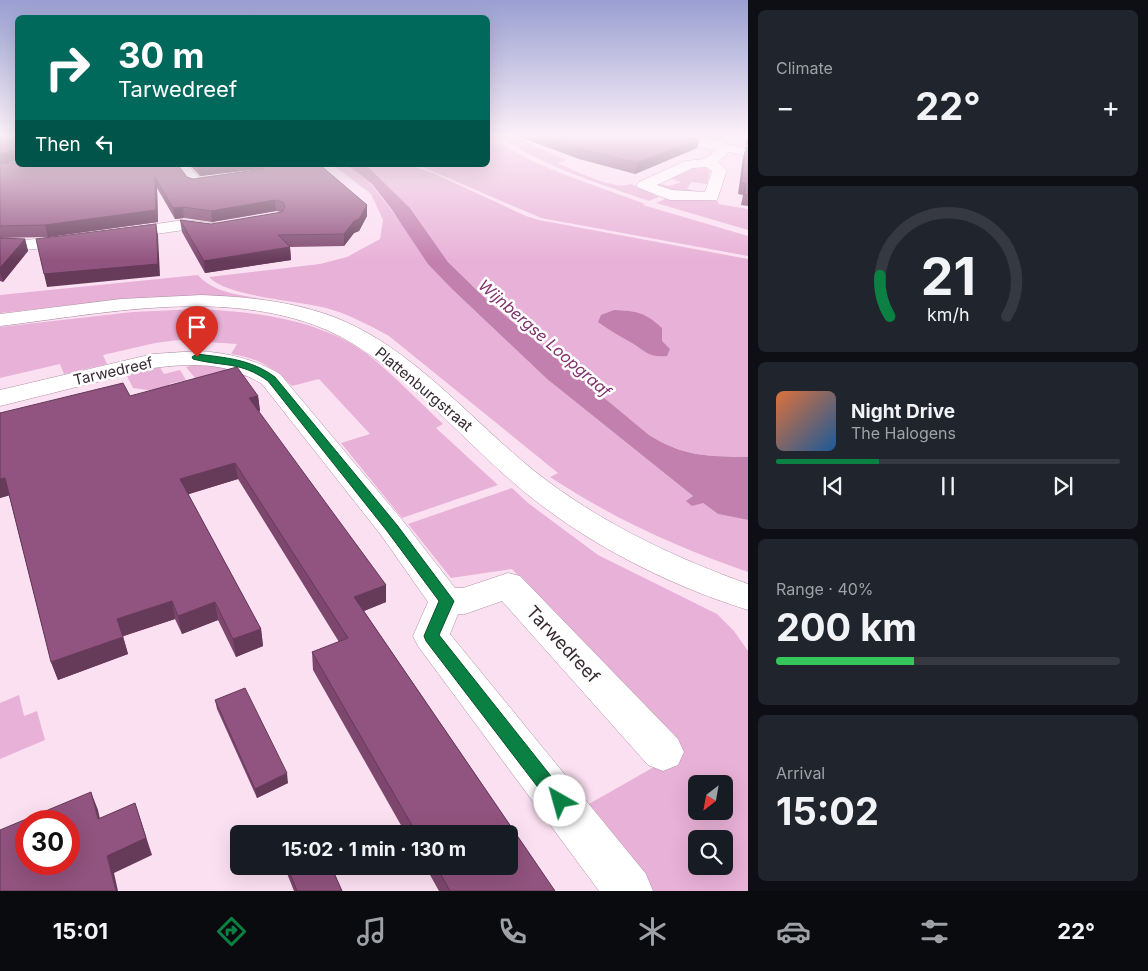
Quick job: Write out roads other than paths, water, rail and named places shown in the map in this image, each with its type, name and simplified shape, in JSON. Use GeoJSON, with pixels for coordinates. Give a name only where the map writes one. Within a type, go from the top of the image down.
{"type":"FeatureCollection","features":[{"type":"Feature","properties":{"kind":"street"},"geometry":{"type":"LineString","coordinates":[[190,178],[195,183],[236,178]]}},
{"type":"Feature","properties":{"kind":"street"},"geometry":{"type":"LineString","coordinates":[[0,244],[48,244],[184,225],[212,229],[230,226]]}},
{"type":"Feature","properties":{"kind":"street","name":"Plattenburgstraat"},"geometry":{"type":"LineString","coordinates":[[0,320],[156,303],[230,302],[320,320],[353,334],[384,352],[539,489],[576,514],[615,539],[669,566],[748,596]]}},
{"type":"Feature","properties":{"kind":"street","name":"Tarwedreef"},"geometry":{"type":"LineString","coordinates":[[0,398],[153,361],[177,358],[216,358],[256,368],[271,379],[392,528],[446,601],[465,602],[508,585],[662,752]]}},
{"type":"Feature","properties":{"kind":"street"},"geometry":{"type":"LineString","coordinates":[[446,601],[431,636],[629,891]]}},
{"type":"Feature","properties":{"kind":"water label","name":"Wijnbergse Loopgraaf"},"geometry":{"type":"Point","coordinates":[545,338]}}]}
